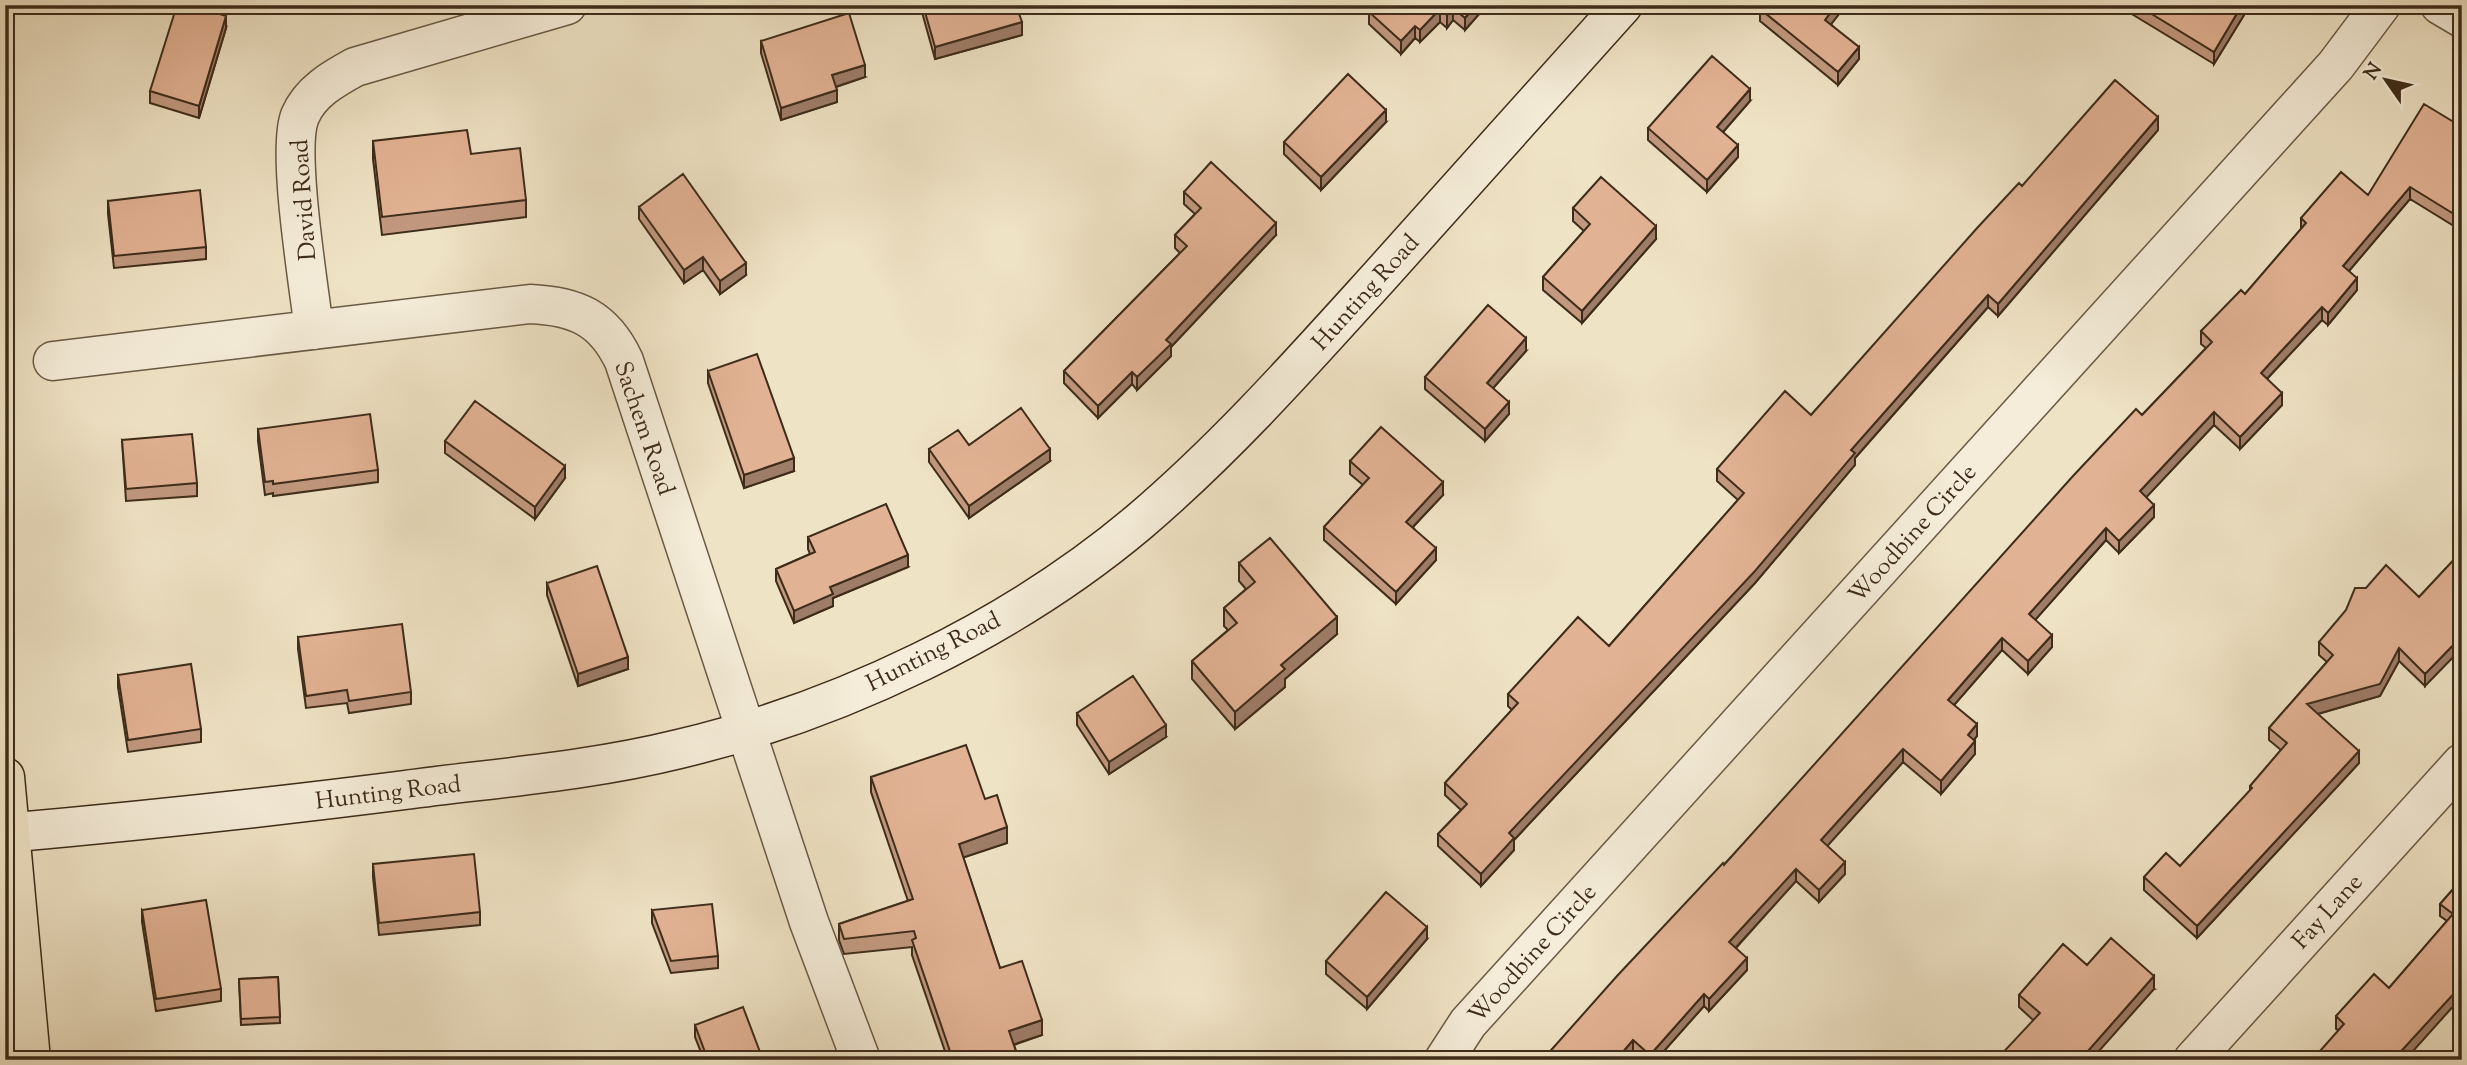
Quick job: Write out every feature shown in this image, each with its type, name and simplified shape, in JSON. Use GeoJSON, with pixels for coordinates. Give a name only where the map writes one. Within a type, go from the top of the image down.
{"type":"FeatureCollection","features":[{"type":"Feature","properties":{"kind":"main road"},"geometry":{"type":"LineString","coordinates":[[5,777],[8,833],[32,1060]]}},
{"type":"Feature","properties":{"kind":"street","name":"David Road"},"geometry":{"type":"LineString","coordinates":[[314,330],[295,156],[299,118],[307,103],[336,77],[355,67],[568,5]]}},
{"type":"Feature","properties":{"kind":"street","name":"Hunting Road"},"geometry":{"type":"LineString","coordinates":[[8,833],[296,803],[643,757],[747,731],[853,691],[989,625],[1063,578],[1137,523],[1240,428],[1623,5]]}},
{"type":"Feature","properties":{"kind":"street","name":"Woodbine Circle"},"geometry":{"type":"LineString","coordinates":[[1444,1060],[1468,1023],[2336,65],[2381,5]]}},
{"type":"Feature","properties":{"kind":"street"},"geometry":{"type":"LineString","coordinates":[[2440,5],[2462,18]]}},
{"type":"Feature","properties":{"kind":"street","name":"Sachem Road"},"geometry":{"type":"LineString","coordinates":[[53,361],[530,304],[563,307],[594,321],[608,332],[624,361],[809,922],[861,1060]]}},
{"type":"Feature","properties":{"kind":"street","name":"Fay Lane"},"geometry":{"type":"LineString","coordinates":[[2193,1060],[2462,763]]}},
{"type":"Feature","properties":{"kind":"building"},"geometry":{"type":"Polygon","coordinates":[[[177,5],[192,5],[226,16],[199,106],[150,91],[177,5]]]}},
{"type":"Feature","properties":{"kind":"building"},"geometry":{"type":"Polygon","coordinates":[[[923,5],[1016,5],[1022,22],[935,47],[923,5]]]}},
{"type":"Feature","properties":{"kind":"building"},"geometry":{"type":"Polygon","coordinates":[[[1375,5],[1476,5],[1465,18],[1453,8],[1447,15],[1440,9],[1420,30],[1415,26],[1401,41],[1369,12],[1375,5]]]}},
{"type":"Feature","properties":{"kind":"building"},"geometry":{"type":"Polygon","coordinates":[[[1763,5],[1836,5],[1825,20],[1859,47],[1838,72],[1760,9],[1763,5]]]}},
{"type":"Feature","properties":{"kind":"building"},"geometry":{"type":"Polygon","coordinates":[[[2137,5],[2242,5],[2214,52],[2137,5]]]}},
{"type":"Feature","properties":{"kind":"building"},"geometry":{"type":"Polygon","coordinates":[[[849,13],[865,65],[832,75],[837,90],[781,108],[761,41],[849,13]]]}},
{"type":"Feature","properties":{"kind":"building"},"geometry":{"type":"Polygon","coordinates":[[[1712,56],[1750,89],[1717,127],[1738,145],[1707,180],[1648,128],[1712,56]]]}},
{"type":"Feature","properties":{"kind":"building"},"geometry":{"type":"Polygon","coordinates":[[[1348,74],[1386,110],[1321,177],[1284,142],[1348,74]]]}},
{"type":"Feature","properties":{"kind":"building"},"geometry":{"type":"Polygon","coordinates":[[[2115,80],[2158,117],[1998,304],[1988,295],[1851,450],[1855,453],[1755,571],[1509,833],[1514,838],[1481,874],[1438,834],[1467,804],[1445,783],[1518,703],[1508,694],[1578,617],[1609,646],[1744,493],[1717,469],[1785,391],[1811,415],[1978,227],[2019,183],[2022,186],[2115,80]]]}},
{"type":"Feature","properties":{"kind":"building"},"geometry":{"type":"Polygon","coordinates":[[[2424,104],[2462,127],[2462,219],[2410,187],[2343,266],[2357,278],[2328,313],[2322,307],[2261,373],[2282,393],[2240,437],[2214,412],[2140,491],[2154,505],[2119,541],[2106,528],[2029,614],[2052,635],[2028,661],[2002,638],[1948,700],[1977,724],[1968,735],[1975,741],[1941,781],[1903,749],[1821,840],[1845,862],[1819,890],[1796,869],[1729,942],[1747,958],[1709,999],[1704,994],[1650,1055],[1633,1040],[1616,1060],[1548,1060],[1545,1057],[1617,976],[1723,863],[1724,865],[2073,476],[2136,409],[2142,415],[2212,342],[2201,331],[2241,290],[2245,294],[2306,223],[2301,218],[2341,172],[2368,195],[2424,104]]]}},
{"type":"Feature","properties":{"kind":"building"},"geometry":{"type":"Polygon","coordinates":[[[467,130],[471,154],[520,148],[526,200],[382,217],[373,141],[467,130]]]}},
{"type":"Feature","properties":{"kind":"building"},"geometry":{"type":"Polygon","coordinates":[[[1211,162],[1276,223],[1166,340],[1171,344],[1137,377],[1132,372],[1098,406],[1064,371],[1187,246],[1175,235],[1201,208],[1184,192],[1211,162]]]}},
{"type":"Feature","properties":{"kind":"building"},"geometry":{"type":"Polygon","coordinates":[[[683,174],[746,263],[720,281],[703,257],[684,270],[639,207],[683,174]]]}},
{"type":"Feature","properties":{"kind":"building"},"geometry":{"type":"Polygon","coordinates":[[[1601,177],[1656,226],[1582,311],[1543,277],[1590,224],[1573,208],[1601,177]]]}},
{"type":"Feature","properties":{"kind":"building"},"geometry":{"type":"Polygon","coordinates":[[[200,190],[206,247],[114,256],[108,201],[200,190]]]}},
{"type":"Feature","properties":{"kind":"building"},"geometry":{"type":"Polygon","coordinates":[[[1488,305],[1526,338],[1487,383],[1509,402],[1485,429],[1425,377],[1488,305]]]}},
{"type":"Feature","properties":{"kind":"building"},"geometry":{"type":"Polygon","coordinates":[[[757,354],[794,458],[744,475],[708,371],[757,354]]]}},
{"type":"Feature","properties":{"kind":"building"},"geometry":{"type":"Polygon","coordinates":[[[475,401],[565,466],[535,507],[445,441],[475,401]]]}},
{"type":"Feature","properties":{"kind":"building"},"geometry":{"type":"Polygon","coordinates":[[[1021,408],[1050,449],[969,506],[929,449],[958,430],[969,445],[1021,408]]]}},
{"type":"Feature","properties":{"kind":"building"},"geometry":{"type":"Polygon","coordinates":[[[370,414],[378,470],[273,484],[273,481],[265,482],[258,429],[370,414]]]}},
{"type":"Feature","properties":{"kind":"building"},"geometry":{"type":"Polygon","coordinates":[[[1381,427],[1443,482],[1406,522],[1436,548],[1396,592],[1324,527],[1369,478],[1350,461],[1381,427]]]}},
{"type":"Feature","properties":{"kind":"building"},"geometry":{"type":"Polygon","coordinates":[[[192,434],[197,483],[126,489],[122,440],[192,434]]]}},
{"type":"Feature","properties":{"kind":"building"},"geometry":{"type":"Polygon","coordinates":[[[2462,475],[2462,490],[2454,483],[2462,475]]]}},
{"type":"Feature","properties":{"kind":"building"},"geometry":{"type":"Polygon","coordinates":[[[886,504],[908,555],[830,587],[833,594],[794,611],[776,569],[815,552],[808,537],[886,504]]]}},
{"type":"Feature","properties":{"kind":"building"},"geometry":{"type":"Polygon","coordinates":[[[1270,538],[1337,617],[1281,665],[1285,669],[1235,712],[1192,661],[1237,623],[1224,608],[1255,582],[1239,563],[1270,538]]]}},
{"type":"Feature","properties":{"kind":"building"},"geometry":{"type":"Polygon","coordinates":[[[2462,551],[2462,636],[2425,674],[2399,648],[2380,684],[2307,704],[2359,751],[2197,926],[2144,877],[2166,853],[2180,866],[2252,788],[2250,786],[2287,743],[2269,728],[2333,655],[2319,642],[2346,610],[2355,588],[2366,588],[2386,565],[2419,597],[2462,551]]]}},
{"type":"Feature","properties":{"kind":"building"},"geometry":{"type":"Polygon","coordinates":[[[597,566],[628,657],[578,674],[547,583],[597,566]]]}},
{"type":"Feature","properties":{"kind":"building"},"geometry":{"type":"Polygon","coordinates":[[[402,624],[411,692],[349,701],[347,690],[306,696],[298,637],[402,624]]]}},
{"type":"Feature","properties":{"kind":"building"},"geometry":{"type":"Polygon","coordinates":[[[191,664],[201,729],[128,740],[118,675],[191,664]]]}},
{"type":"Feature","properties":{"kind":"building"},"geometry":{"type":"Polygon","coordinates":[[[1133,676],[1166,725],[1109,762],[1077,713],[1133,676]]]}},
{"type":"Feature","properties":{"kind":"building"},"geometry":{"type":"Polygon","coordinates":[[[966,745],[985,799],[997,795],[1007,827],[959,844],[1000,968],[1022,961],[1042,1020],[1009,1031],[1019,1060],[953,1060],[912,940],[916,938],[914,931],[844,939],[839,924],[913,899],[871,777],[966,745]]]}},
{"type":"Feature","properties":{"kind":"building"},"geometry":{"type":"Polygon","coordinates":[[[474,854],[480,912],[379,923],[373,864],[474,854]]]}},
{"type":"Feature","properties":{"kind":"building"},"geometry":{"type":"Polygon","coordinates":[[[2462,879],[2462,994],[2457,990],[2393,1060],[2312,1060],[2344,1024],[2336,1016],[2374,974],[2389,988],[2453,914],[2440,904],[2462,879]]]}},
{"type":"Feature","properties":{"kind":"building"},"geometry":{"type":"Polygon","coordinates":[[[1386,892],[1427,927],[1367,997],[1326,961],[1386,892]]]}},
{"type":"Feature","properties":{"kind":"building"},"geometry":{"type":"Polygon","coordinates":[[[206,900],[221,989],[156,999],[142,910],[206,900]]]}},
{"type":"Feature","properties":{"kind":"building"},"geometry":{"type":"Polygon","coordinates":[[[712,904],[718,956],[671,961],[652,910],[712,904]]]}},
{"type":"Feature","properties":{"kind":"building"},"geometry":{"type":"Polygon","coordinates":[[[2111,938],[2154,976],[2080,1060],[1996,1060],[2040,1013],[2019,995],[2063,944],[2087,965],[2111,938]]]}},
{"type":"Feature","properties":{"kind":"building"},"geometry":{"type":"Polygon","coordinates":[[[278,977],[280,1017],[241,1019],[239,979],[278,977]]]}},
{"type":"Feature","properties":{"kind":"building"},"geometry":{"type":"Polygon","coordinates":[[[743,1007],[763,1060],[708,1060],[695,1025],[743,1007]]]}},
{"type":"Feature","properties":{"kind":"building"},"geometry":{"type":"Polygon","coordinates":[[[645,1057],[645,1060],[616,1060],[645,1057]]]}}]}
